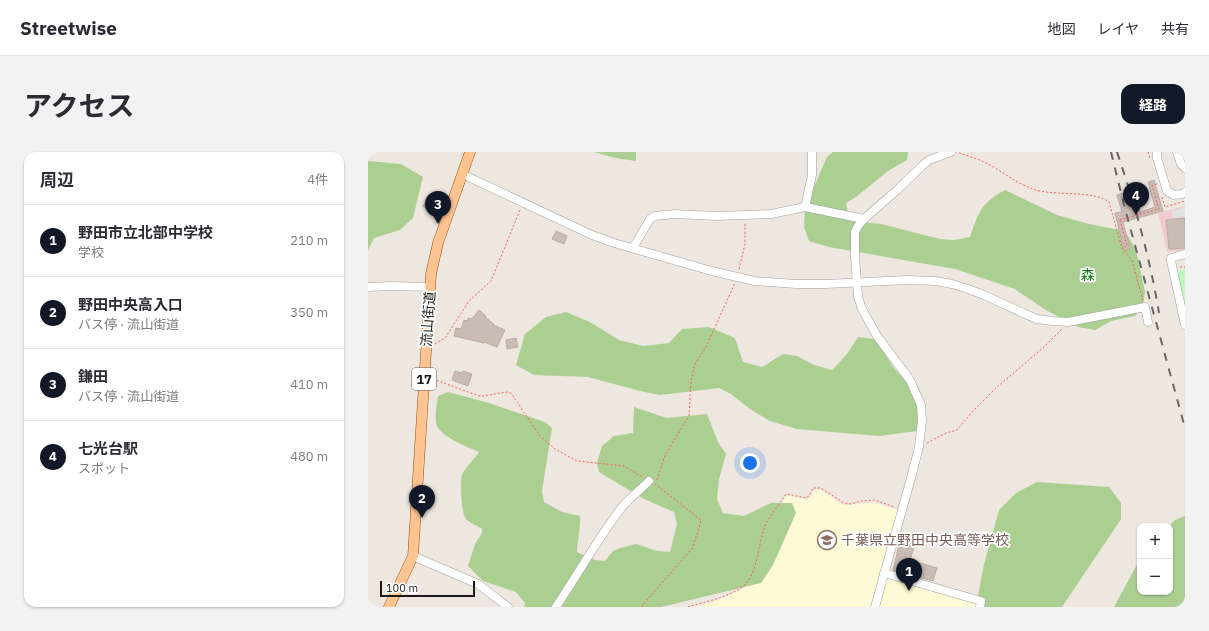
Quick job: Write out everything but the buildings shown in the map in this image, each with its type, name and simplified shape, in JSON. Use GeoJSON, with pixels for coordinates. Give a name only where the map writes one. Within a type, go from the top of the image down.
{"type":"FeatureCollection","features":[{"type":"Feature","properties":{"kind":"main road","name":"流山街道"},"geometry":{"type":"LineString","coordinates":[[389,607],[413,556],[430,287],[438,243],[470,152]]}},
{"type":"Feature","properties":{"kind":"street"},"geometry":{"type":"LineString","coordinates":[[805,207],[812,175],[812,152]]}},
{"type":"Feature","properties":{"kind":"street"},"geometry":{"type":"LineString","coordinates":[[875,607],[918,448],[922,420],[921,405],[910,380],[869,324],[862,310],[858,297],[854,236],[858,226],[864,219],[929,160],[955,152]]}},
{"type":"Feature","properties":{"kind":"street"},"geometry":{"type":"LineString","coordinates":[[1157,152],[1157,158],[1167,191],[1174,195],[1185,192]]}},
{"type":"Feature","properties":{"kind":"street"},"geometry":{"type":"LineString","coordinates":[[1177,152],[1181,164],[1185,168]]}},
{"type":"Feature","properties":{"kind":"street"},"geometry":{"type":"LineString","coordinates":[[462,174],[592,235],[614,243],[738,278],[796,284],[857,283],[920,279],[947,283],[984,295],[1023,314],[1037,319],[1068,322],[1145,307],[1148,322]]}},
{"type":"Feature","properties":{"kind":"street"},"geometry":{"type":"LineString","coordinates":[[633,248],[650,219],[655,216],[674,214],[704,216],[771,214],[805,207],[864,219]]}},
{"type":"Feature","properties":{"kind":"street"},"geometry":{"type":"LineString","coordinates":[[1185,254],[1171,258],[1185,324]]}},
{"type":"Feature","properties":{"kind":"street"},"geometry":{"type":"LineString","coordinates":[[368,287],[430,287]]}},
{"type":"Feature","properties":{"kind":"street"},"geometry":{"type":"LineString","coordinates":[[556,607],[592,550],[623,506],[649,481]]}},
{"type":"Feature","properties":{"kind":"street"},"geometry":{"type":"LineString","coordinates":[[413,556],[478,584],[508,607]]}},
{"type":"Feature","properties":{"kind":"street"},"geometry":{"type":"LineString","coordinates":[[884,573],[981,601],[980,607]]}},
{"type":"Feature","properties":{"kind":"path"},"geometry":{"type":"LineString","coordinates":[[955,152],[990,165],[1010,179],[1037,190],[1077,194],[1106,200],[1109,202],[1122,248],[1132,260],[1145,307]]}},
{"type":"Feature","properties":{"kind":"path"},"geometry":{"type":"LineString","coordinates":[[1122,248],[1127,246],[1120,220],[1158,209],[1152,186],[1158,184]]}},
{"type":"Feature","properties":{"kind":"path"},"geometry":{"type":"LineString","coordinates":[[426,350],[445,338],[469,301],[490,281],[523,203]]}},
{"type":"Feature","properties":{"kind":"path"},"geometry":{"type":"LineString","coordinates":[[642,607],[692,549],[699,528],[701,520],[655,484],[665,455],[689,416],[691,382],[695,364],[706,347],[738,278],[744,244],[745,214]]}},
{"type":"Feature","properties":{"kind":"path"},"geometry":{"type":"LineString","coordinates":[[918,448],[942,435],[957,430],[996,388],[1044,347],[1068,322]]}},
{"type":"Feature","properties":{"kind":"path"},"geometry":{"type":"LineString","coordinates":[[424,377],[438,380],[479,396],[507,392],[511,393],[540,436],[555,449],[576,461],[624,466],[649,481]]}},
{"type":"Feature","properties":{"kind":"path"},"geometry":{"type":"LineString","coordinates":[[688,607],[710,601],[744,586],[753,572],[766,526],[787,494],[806,498],[809,496],[813,488],[821,488],[844,503],[851,504],[861,501],[875,500],[902,510]]}},
{"type":"Feature","properties":{"kind":"shaded area"},"geometry":{"type":"Polygon","coordinates":[[[1185,206],[1185,250],[1167,252],[1158,213],[1185,206]]]}},
{"type":"Feature","properties":{"kind":"shaded area"},"geometry":{"type":"Polygon","coordinates":[[[1185,207],[1185,217],[1173,218],[1171,211],[1185,207]]]}},
{"type":"Feature","properties":{"kind":"shaded area","name":"千葉県立野田中央高等学校"},"geometry":{"type":"Polygon","coordinates":[[[817,489],[821,490],[843,505],[874,503],[897,510],[898,513],[872,607],[696,607],[711,603],[743,589],[756,573],[766,528],[787,495],[808,500],[817,489]]]}},
{"type":"Feature","properties":{"kind":"shaded area"},"geometry":{"type":"Polygon","coordinates":[[[889,578],[975,602],[977,607],[879,607],[886,579],[889,578]]]}},
{"type":"Feature","properties":{"kind":"green space"},"geometry":{"type":"Polygon","coordinates":[[[594,152],[636,152],[636,161],[615,158],[594,152]]]}},
{"type":"Feature","properties":{"kind":"green space","name":"森"},"geometry":{"type":"Polygon","coordinates":[[[833,152],[908,152],[907,160],[888,171],[856,197],[846,203],[850,221],[881,224],[940,239],[954,240],[970,237],[978,215],[985,204],[1005,190],[1057,215],[1089,224],[1125,231],[1136,250],[1145,292],[1143,306],[1135,316],[1111,321],[1095,330],[1078,327],[1044,309],[1015,289],[955,269],[829,247],[809,241],[804,227],[805,207],[827,157],[833,152]]]}},
{"type":"Feature","properties":{"kind":"green space"},"geometry":{"type":"Polygon","coordinates":[[[368,161],[401,164],[423,177],[413,218],[400,230],[374,238],[368,250],[368,161]]]}},
{"type":"Feature","properties":{"kind":"green space"},"geometry":{"type":"Polygon","coordinates":[[[1185,269],[1185,303],[1183,304],[1175,272],[1185,269]]]}},
{"type":"Feature","properties":{"kind":"green space"},"geometry":{"type":"Polygon","coordinates":[[[566,312],[590,322],[619,340],[643,346],[669,343],[682,329],[709,327],[735,338],[743,362],[762,367],[783,354],[797,356],[814,365],[832,370],[847,354],[858,337],[875,339],[894,368],[920,398],[923,407],[917,431],[879,436],[797,429],[770,421],[750,409],[731,394],[719,388],[660,395],[588,377],[534,375],[516,365],[525,334],[546,317],[566,312]]]}},
{"type":"Feature","properties":{"kind":"green space"},"geometry":{"type":"Polygon","coordinates":[[[448,392],[489,403],[545,422],[552,428],[542,491],[544,502],[562,512],[580,516],[577,552],[595,560],[605,561],[613,551],[636,544],[657,551],[670,552],[677,524],[674,512],[644,499],[599,472],[597,463],[602,446],[614,436],[633,433],[634,407],[667,418],[707,414],[718,442],[726,454],[719,479],[717,499],[723,513],[744,516],[771,503],[792,503],[796,513],[773,565],[761,583],[661,607],[524,607],[525,603],[516,592],[483,581],[468,566],[475,544],[482,533],[482,529],[468,521],[464,516],[461,498],[461,479],[463,472],[479,452],[450,438],[437,426],[436,416],[438,396],[448,392]]]}},
{"type":"Feature","properties":{"kind":"green space"},"geometry":{"type":"Polygon","coordinates":[[[1037,482],[1109,487],[1121,503],[1121,519],[1062,607],[976,607],[984,564],[999,510],[1016,493],[1037,482]]]}},
{"type":"Feature","properties":{"kind":"green space"},"geometry":{"type":"Polygon","coordinates":[[[1185,516],[1185,607],[1114,607],[1137,565],[1137,595],[1173,595],[1172,523],[1175,520],[1185,516]]]}},
{"type":"Feature","properties":{"kind":"railway"},"geometry":{"type":"LineString","coordinates":[[1111,152],[1185,428]]}},
{"type":"Feature","properties":{"kind":"railway"},"geometry":{"type":"LineString","coordinates":[[1117,152],[1141,232],[1159,313]]}},
{"type":"Feature","properties":{"kind":"place","name":"七光台駅"},"geometry":{"type":"Point","coordinates":[1136,215]}},
{"type":"Feature","properties":{"kind":"place","name":"鎌田"},"geometry":{"type":"Point","coordinates":[438,224]}},
{"type":"Feature","properties":{"kind":"place","name":"野田中央高入口"},"geometry":{"type":"Point","coordinates":[422,518]}},
{"type":"Feature","properties":{"kind":"place","name":"千葉県立野田中央高等学校"},"geometry":{"type":"Point","coordinates":[827,540]}},
{"type":"Feature","properties":{"kind":"place","name":"野田市立北部中学校"},"geometry":{"type":"Point","coordinates":[909,591]}}]}
